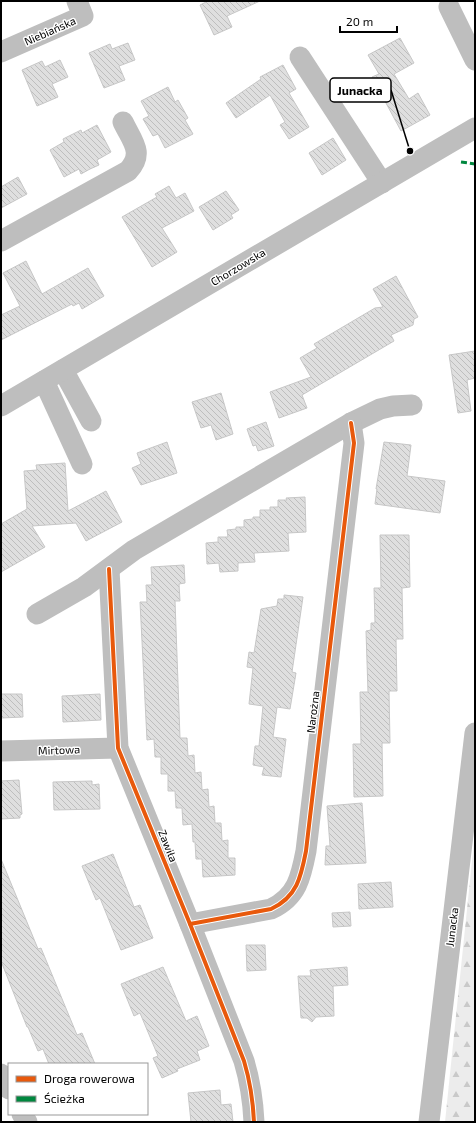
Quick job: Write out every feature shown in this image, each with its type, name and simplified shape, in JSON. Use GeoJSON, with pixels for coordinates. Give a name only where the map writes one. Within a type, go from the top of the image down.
{"type":"FeatureCollection","features":[{"type":"Feature","properties":{"kind":"street","name":"Niebiańska"},"geometry":{"type":"LineString","coordinates":[[1,52],[83,16],[77,1]]}},
{"type":"Feature","properties":{"kind":"street"},"geometry":{"type":"LineString","coordinates":[[449,7],[475,60]]}},
{"type":"Feature","properties":{"kind":"street"},"geometry":{"type":"LineString","coordinates":[[300,57],[382,183]]}},
{"type":"Feature","properties":{"kind":"street"},"geometry":{"type":"LineString","coordinates":[[1,241],[128,171],[134,165],[137,157],[136,150],[123,122]]}},
{"type":"Feature","properties":{"kind":"street","name":"Chorzowska"},"geometry":{"type":"LineString","coordinates":[[1,406],[475,128]]}},
{"type":"Feature","properties":{"kind":"street"},"geometry":{"type":"LineString","coordinates":[[63,370],[91,421]]}},
{"type":"Feature","properties":{"kind":"street"},"geometry":{"type":"LineString","coordinates":[[44,381],[82,464]]}},
{"type":"Feature","properties":{"kind":"street"},"geometry":{"type":"LineString","coordinates":[[37,614],[84,587],[134,550],[351,423],[380,409],[393,406],[412,405]]}},
{"type":"Feature","properties":{"kind":"street","name":"Narożna"},"geometry":{"type":"LineString","coordinates":[[190,924],[271,909],[281,904],[298,884],[306,851],[354,443],[351,423]]}},
{"type":"Feature","properties":{"kind":"street","name":"Zawiła"},"geometry":{"type":"LineString","coordinates":[[109,568],[118,748],[244,1061],[253,1101],[254,1122]]}},
{"type":"Feature","properties":{"kind":"street","name":"Junacka"},"geometry":{"type":"LineString","coordinates":[[429,1122],[475,733]]}},
{"type":"Feature","properties":{"kind":"street","name":"Mirtowa"},"geometry":{"type":"LineString","coordinates":[[1,751],[118,748]]}},
{"type":"Feature","properties":{"kind":"street"},"geometry":{"type":"LineString","coordinates":[[1,1074],[8,1087]]}},
{"type":"Feature","properties":{"kind":"green space"},"geometry":{"type":"Polygon","coordinates":[[[475,832],[475,1122],[445,1122],[475,832]]]}},
{"type":"Feature","properties":{"kind":"building"},"geometry":{"type":"Polygon","coordinates":[[[208,1],[260,1],[227,16],[232,27],[214,35],[200,5],[208,1]]]}},
{"type":"Feature","properties":{"kind":"building"},"geometry":{"type":"Polygon","coordinates":[[[400,38],[414,63],[394,74],[409,99],[418,93],[430,115],[401,131],[372,77],[379,74],[368,55],[400,38]]]}},
{"type":"Feature","properties":{"kind":"building"},"geometry":{"type":"Polygon","coordinates":[[[128,43],[135,60],[119,66],[125,80],[104,88],[89,53],[110,44],[112,49],[128,43]]]}},
{"type":"Feature","properties":{"kind":"building"},"geometry":{"type":"Polygon","coordinates":[[[60,60],[68,77],[52,84],[58,97],[37,106],[22,70],[42,61],[45,67],[60,60]]]}},
{"type":"Feature","properties":{"kind":"building"},"geometry":{"type":"Polygon","coordinates":[[[283,65],[296,89],[289,93],[309,127],[289,139],[280,125],[285,122],[270,95],[236,118],[226,103],[261,79],[260,77],[283,65]]]}},
{"type":"Feature","properties":{"kind":"building"},"geometry":{"type":"Polygon","coordinates":[[[168,87],[175,102],[178,100],[188,118],[185,120],[193,134],[165,148],[158,134],[153,136],[143,119],[149,116],[141,101],[168,87]]]}},
{"type":"Feature","properties":{"kind":"building"},"geometry":{"type":"Polygon","coordinates":[[[97,125],[111,152],[97,160],[99,165],[81,174],[79,169],[64,177],[50,150],[64,142],[63,139],[81,130],[82,133],[97,125]]]}},
{"type":"Feature","properties":{"kind":"building"},"geometry":{"type":"Polygon","coordinates":[[[333,138],[346,160],[322,175],[309,153],[333,138]]]}},
{"type":"Feature","properties":{"kind":"building"},"geometry":{"type":"Polygon","coordinates":[[[18,177],[27,194],[1,208],[1,187],[18,177]]]}},
{"type":"Feature","properties":{"kind":"building"},"geometry":{"type":"Polygon","coordinates":[[[169,186],[176,198],[185,193],[194,211],[162,228],[177,252],[152,267],[122,217],[157,197],[155,194],[169,186]]]}},
{"type":"Feature","properties":{"kind":"building"},"geometry":{"type":"Polygon","coordinates":[[[226,191],[239,210],[231,215],[233,218],[213,230],[199,207],[226,191]]]}},
{"type":"Feature","properties":{"kind":"building"},"geometry":{"type":"Polygon","coordinates":[[[26,261],[42,294],[88,268],[104,296],[82,309],[79,303],[73,306],[72,304],[1,340],[1,315],[20,306],[3,273],[26,261]]]}},
{"type":"Feature","properties":{"kind":"building"},"geometry":{"type":"Polygon","coordinates":[[[396,276],[418,317],[414,319],[413,325],[391,335],[394,341],[302,395],[307,408],[279,418],[270,392],[311,377],[300,358],[317,348],[314,344],[375,308],[383,307],[373,289],[396,276]]]}},
{"type":"Feature","properties":{"kind":"building"},"geometry":{"type":"Polygon","coordinates":[[[475,351],[475,378],[467,380],[471,411],[458,413],[449,355],[475,351]]]}},
{"type":"Feature","properties":{"kind":"building"},"geometry":{"type":"Polygon","coordinates":[[[221,393],[233,434],[216,440],[211,425],[201,428],[192,402],[221,393]]]}},
{"type":"Feature","properties":{"kind":"building"},"geometry":{"type":"Polygon","coordinates":[[[266,422],[274,446],[258,451],[256,445],[253,446],[247,429],[266,422]]]}},
{"type":"Feature","properties":{"kind":"building"},"geometry":{"type":"Polygon","coordinates":[[[167,442],[177,473],[141,485],[132,468],[141,464],[137,453],[167,442]]]}},
{"type":"Feature","properties":{"kind":"building"},"geometry":{"type":"Polygon","coordinates":[[[384,442],[411,445],[407,476],[445,481],[440,513],[375,504],[384,442]]]}},
{"type":"Feature","properties":{"kind":"building"},"geometry":{"type":"Polygon","coordinates":[[[65,463],[68,511],[106,491],[122,522],[86,541],[76,523],[32,526],[45,547],[1,572],[1,524],[27,509],[24,471],[37,470],[36,465],[65,463]]]}},
{"type":"Feature","properties":{"kind":"building"},"geometry":{"type":"Polygon","coordinates":[[[305,497],[306,532],[288,533],[289,551],[254,553],[255,562],[238,563],[238,571],[220,572],[219,563],[207,564],[206,543],[218,542],[218,537],[228,537],[227,530],[236,529],[236,527],[244,527],[244,520],[253,519],[253,517],[260,517],[260,510],[270,510],[270,507],[278,507],[278,500],[305,497]]]}},
{"type":"Feature","properties":{"kind":"building"},"geometry":{"type":"Polygon","coordinates":[[[380,535],[409,535],[410,587],[402,588],[403,639],[396,639],[397,691],[389,691],[390,743],[382,743],[383,796],[354,797],[353,744],[361,744],[360,692],[368,692],[366,631],[371,630],[371,623],[375,623],[374,588],[381,588],[380,535]]]}},
{"type":"Feature","properties":{"kind":"building"},"geometry":{"type":"Polygon","coordinates":[[[184,565],[185,583],[179,584],[180,601],[175,601],[180,738],[187,738],[188,756],[194,755],[195,773],[201,772],[202,790],[208,789],[209,807],[214,806],[215,823],[221,823],[222,841],[228,840],[228,858],[235,858],[235,875],[203,877],[202,859],[196,859],[192,824],[183,825],[182,808],[176,808],[175,791],[168,791],[168,774],[161,774],[161,757],[155,757],[154,739],[147,740],[140,602],[147,602],[146,585],[152,585],[151,567],[184,565]]]}},
{"type":"Feature","properties":{"kind":"building"},"geometry":{"type":"Polygon","coordinates":[[[284,595],[303,597],[292,672],[296,673],[290,709],[277,707],[273,737],[286,739],[281,777],[262,775],[264,767],[253,765],[255,746],[259,746],[263,706],[249,704],[253,668],[247,667],[249,652],[254,653],[261,609],[277,606],[278,599],[284,599],[284,595]]]}},
{"type":"Feature","properties":{"kind":"building"},"geometry":{"type":"Polygon","coordinates":[[[1,694],[22,694],[23,717],[1,718],[1,694]]]}},
{"type":"Feature","properties":{"kind":"building"},"geometry":{"type":"Polygon","coordinates":[[[100,694],[101,720],[63,722],[62,696],[100,694]]]}},
{"type":"Feature","properties":{"kind":"building"},"geometry":{"type":"Polygon","coordinates":[[[19,780],[22,814],[20,815],[20,818],[1,819],[1,781],[19,780]]]}},
{"type":"Feature","properties":{"kind":"building"},"geometry":{"type":"Polygon","coordinates":[[[92,781],[92,785],[99,784],[100,809],[54,810],[53,782],[92,781]]]}},
{"type":"Feature","properties":{"kind":"building"},"geometry":{"type":"Polygon","coordinates":[[[362,803],[366,863],[325,865],[326,846],[330,846],[327,806],[362,803]]]}},
{"type":"Feature","properties":{"kind":"building"},"geometry":{"type":"Polygon","coordinates":[[[113,854],[134,907],[140,905],[153,938],[121,950],[100,898],[96,900],[82,866],[113,854]]]}},
{"type":"Feature","properties":{"kind":"building"},"geometry":{"type":"Polygon","coordinates":[[[1,859],[38,949],[41,948],[77,1035],[82,1033],[95,1063],[49,1063],[43,1049],[38,1051],[1,961],[1,859]]]}},
{"type":"Feature","properties":{"kind":"building"},"geometry":{"type":"Polygon","coordinates":[[[391,882],[393,907],[359,909],[358,884],[391,882]]]}},
{"type":"Feature","properties":{"kind":"building"},"geometry":{"type":"Polygon","coordinates":[[[350,912],[351,926],[333,927],[332,913],[350,912]]]}},
{"type":"Feature","properties":{"kind":"building"},"geometry":{"type":"Polygon","coordinates":[[[246,945],[265,945],[266,970],[247,971],[246,945]]]}},
{"type":"Feature","properties":{"kind":"building"},"geometry":{"type":"Polygon","coordinates":[[[163,967],[186,1021],[197,1016],[209,1046],[197,1051],[200,1060],[177,1069],[178,1071],[162,1078],[153,1058],[158,1056],[140,1013],[134,1016],[121,984],[163,967]]]}},
{"type":"Feature","properties":{"kind":"building"},"geometry":{"type":"Polygon","coordinates":[[[347,967],[348,985],[333,986],[334,1016],[316,1017],[312,1022],[307,1018],[301,1018],[298,976],[311,976],[310,970],[347,967]]]}},
{"type":"Feature","properties":{"kind":"building"},"geometry":{"type":"Polygon","coordinates":[[[220,1090],[221,1105],[231,1104],[233,1122],[191,1122],[188,1093],[220,1090]]]}},
{"type":"Feature","properties":{"kind":"marked path"},"geometry":{"type":"LineString","coordinates":[[461,162],[475,164]]}},
{"type":"Feature","properties":{"kind":"cycle path"},"geometry":{"type":"LineString","coordinates":[[190,924],[271,909],[287,899],[300,878],[306,851],[354,443],[351,423]]}},
{"type":"Feature","properties":{"kind":"cycle path"},"geometry":{"type":"LineString","coordinates":[[109,569],[118,748],[244,1061],[251,1091],[254,1122]]}},
{"type":"Feature","properties":{"kind":"place","name":"Junacka"},"geometry":{"type":"Point","coordinates":[410,151]}}]}
